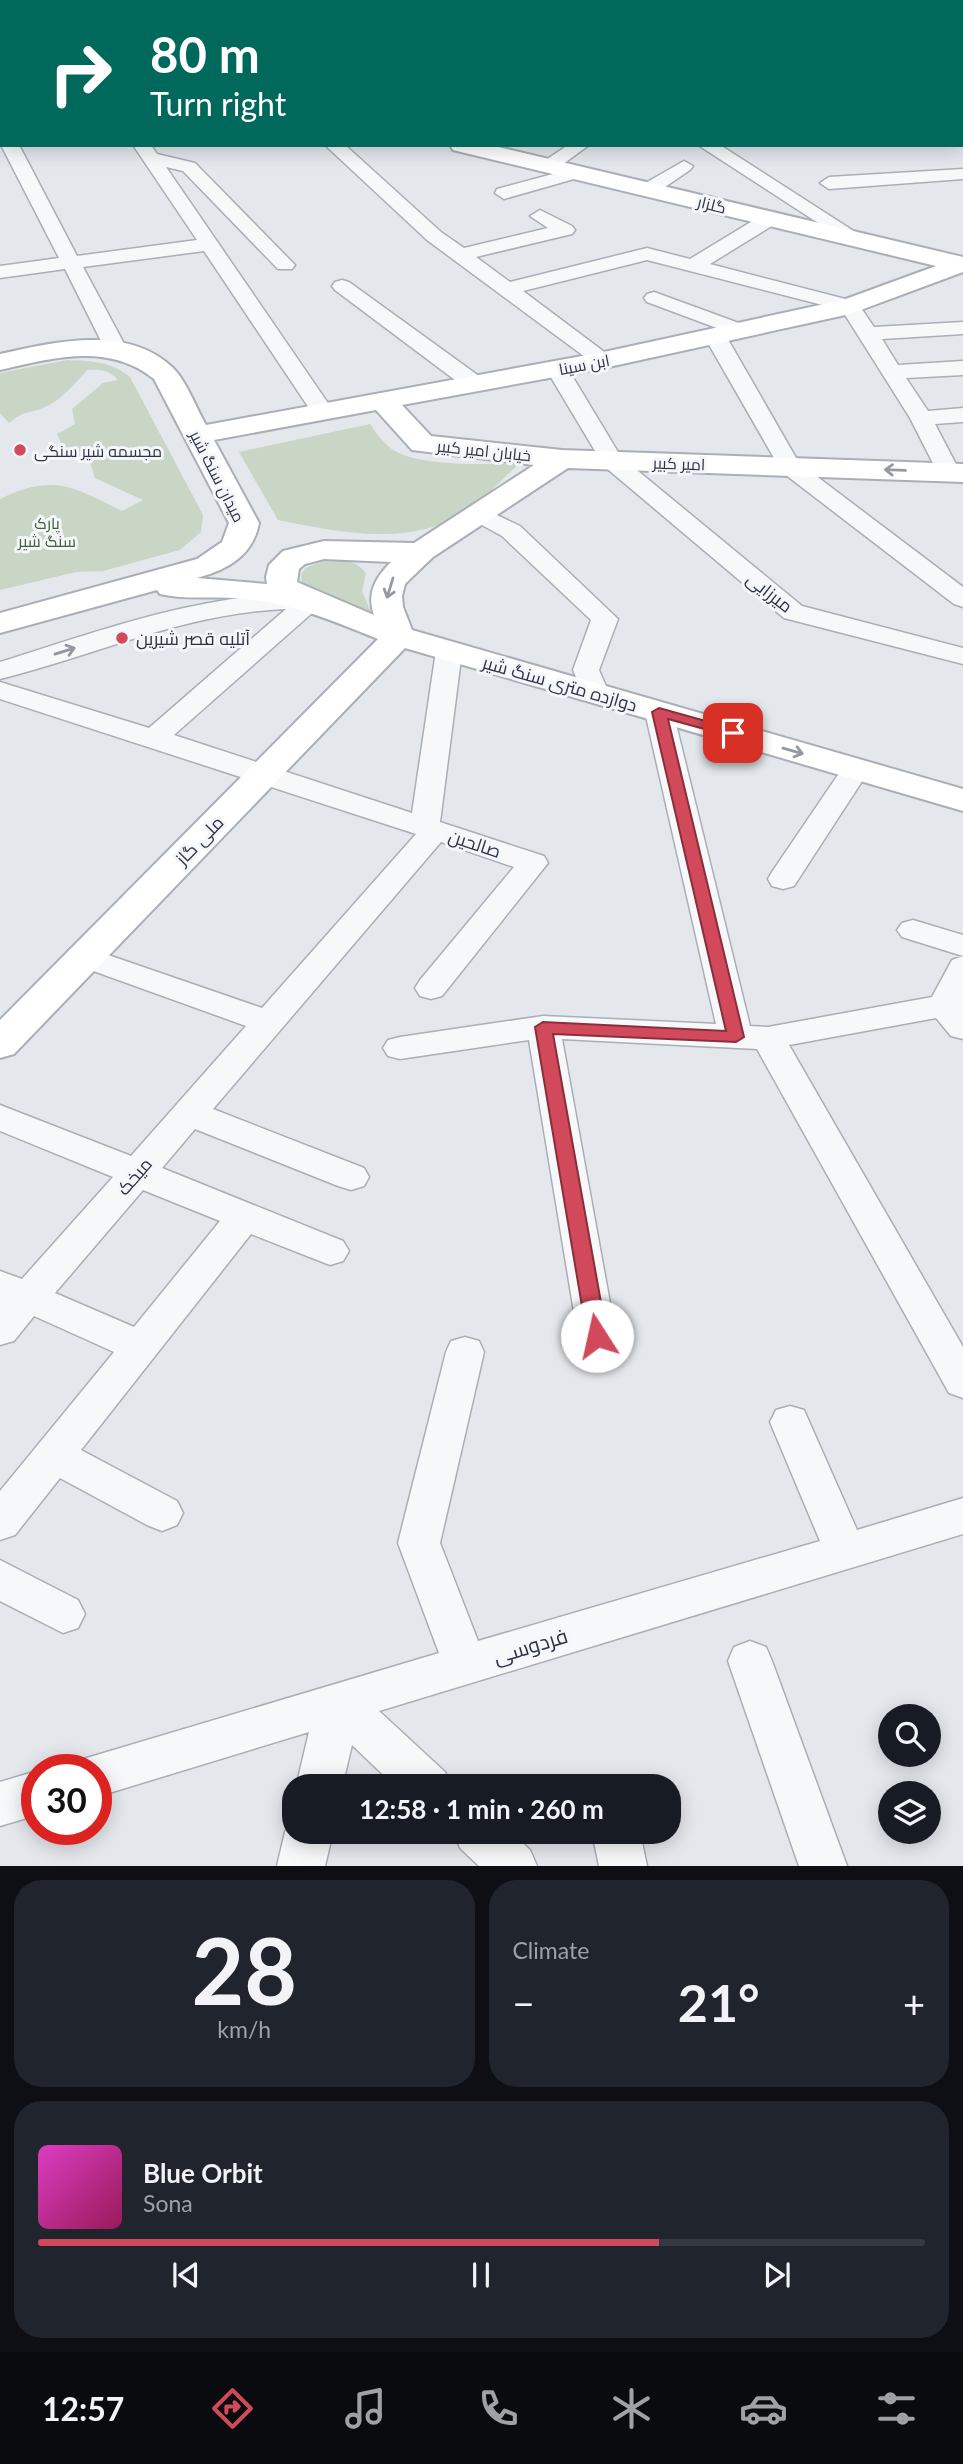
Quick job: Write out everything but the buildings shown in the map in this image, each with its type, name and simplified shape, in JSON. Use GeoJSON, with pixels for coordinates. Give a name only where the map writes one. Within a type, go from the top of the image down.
{"type":"FeatureCollection","features":[{"type":"Feature","properties":{"kind":"main road","name":"گلزار"},"geometry":{"type":"LineString","coordinates":[[469,147],[549,166],[653,196],[771,218],[963,265]]}},
{"type":"Feature","properties":{"kind":"main road","name":"ابن سینا"},"geometry":{"type":"LineString","coordinates":[[197,435],[604,360],[850,306],[963,265]]}},
{"type":"Feature","properties":{"kind":"main road","name":"میدان سنگ شیر"},"geometry":{"type":"LineString","coordinates":[[0,362],[65,349],[117,351],[138,356],[160,370],[197,435],[264,532],[242,538],[230,553],[208,566],[0,623]]}},
{"type":"Feature","properties":{"kind":"main road","name":"خیابان امیر کبیر"},"geometry":{"type":"LineString","coordinates":[[383,401],[422,444],[562,459]]}},
{"type":"Feature","properties":{"kind":"main road","name":"امیر کبیر"},"geometry":{"type":"LineString","coordinates":[[562,459],[955,472]]}},
{"type":"Feature","properties":{"kind":"main road"},"geometry":{"type":"LineString","coordinates":[[398,636],[387,607],[390,582],[422,551],[562,459]]}},
{"type":"Feature","properties":{"kind":"main road"},"geometry":{"type":"LineString","coordinates":[[264,532],[337,549]]}},
{"type":"Feature","properties":{"kind":"main road"},"geometry":{"type":"LineString","coordinates":[[312,601],[287,590],[281,582],[280,574],[293,559],[321,550],[337,549],[385,553],[422,551]]}},
{"type":"Feature","properties":{"kind":"main road"},"geometry":{"type":"LineString","coordinates":[[129,589],[237,589],[312,601]]}},
{"type":"Feature","properties":{"kind":"main road","name":"دوازده متری سنگ شیر"},"geometry":{"type":"LineString","coordinates":[[312,601],[398,636],[963,800]]}},
{"type":"Feature","properties":{"kind":"main road","name":"ملی گاز"},"geometry":{"type":"LineString","coordinates":[[0,1044],[398,636]]}},
{"type":"Feature","properties":{"kind":"street"},"geometry":{"type":"LineString","coordinates":[[11,147],[117,351]]}},
{"type":"Feature","properties":{"kind":"street"},"geometry":{"type":"LineString","coordinates":[[336,147],[434,236],[604,360]]}},
{"type":"Feature","properties":{"kind":"street"},"geometry":{"type":"LineString","coordinates":[[549,166],[577,147]]}},
{"type":"Feature","properties":{"kind":"street"},"geometry":{"type":"LineString","coordinates":[[710,147],[856,239]]}},
{"type":"Feature","properties":{"kind":"street"},"geometry":{"type":"LineString","coordinates":[[147,152],[323,412]]}},
{"type":"Feature","properties":{"kind":"street"},"geometry":{"type":"LineString","coordinates":[[147,152],[189,167],[285,265]]}},
{"type":"Feature","properties":{"kind":"street"},"geometry":{"type":"LineString","coordinates":[[653,196],[684,166]]}},
{"type":"Feature","properties":{"kind":"street"},"geometry":{"type":"LineString","coordinates":[[504,193],[575,173]]}},
{"type":"Feature","properties":{"kind":"street"},"geometry":{"type":"LineString","coordinates":[[829,183],[963,174]]}},
{"type":"Feature","properties":{"kind":"street"},"geometry":{"type":"LineString","coordinates":[[461,255],[565,230],[540,216]]}},
{"type":"Feature","properties":{"kind":"street"},"geometry":{"type":"LineString","coordinates":[[693,266],[771,218]]}},
{"type":"Feature","properties":{"kind":"street"},"geometry":{"type":"LineString","coordinates":[[0,272],[210,244]]}},
{"type":"Feature","properties":{"kind":"street"},"geometry":{"type":"LineString","coordinates":[[696,244],[719,249]]}},
{"type":"Feature","properties":{"kind":"street"},"geometry":{"type":"LineString","coordinates":[[508,289],[647,254],[850,306],[955,472]]}},
{"type":"Feature","properties":{"kind":"street"},"geometry":{"type":"LineString","coordinates":[[342,286],[475,384]]}},
{"type":"Feature","properties":{"kind":"street"},"geometry":{"type":"LineString","coordinates":[[654,298],[728,333],[790,467],[963,599]]}},
{"type":"Feature","properties":{"kind":"street"},"geometry":{"type":"LineString","coordinates":[[867,334],[963,328]]}},
{"type":"Feature","properties":{"kind":"street"},"geometry":{"type":"LineString","coordinates":[[892,372],[963,368]]}},
{"type":"Feature","properties":{"kind":"street","name":"میرزایی"},"geometry":{"type":"LineString","coordinates":[[557,369],[612,461],[793,612],[963,656]]}},
{"type":"Feature","properties":{"kind":"street"},"geometry":{"type":"LineString","coordinates":[[921,418],[963,415]]}},
{"type":"Feature","properties":{"kind":"street"},"geometry":{"type":"LineString","coordinates":[[480,514],[511,531],[605,619],[586,670],[595,693]]}},
{"type":"Feature","properties":{"kind":"street"},"geometry":{"type":"LineString","coordinates":[[0,671],[177,618],[239,603],[312,601]]}},
{"type":"Feature","properties":{"kind":"street"},"geometry":{"type":"LineString","coordinates":[[153,739],[312,601]]}},
{"type":"Feature","properties":{"kind":"street"},"geometry":{"type":"LineString","coordinates":[[430,828],[449,651]]}},
{"type":"Feature","properties":{"kind":"street","name":"صالحین"},"geometry":{"type":"LineString","coordinates":[[0,690],[264,773],[533,863],[431,988]]}},
{"type":"Feature","properties":{"kind":"street"},"geometry":{"type":"LineString","coordinates":[[659,712],[752,1037],[963,1382]]}},
{"type":"Feature","properties":{"kind":"street"},"geometry":{"type":"LineString","coordinates":[[783,879],[856,769]]}},
{"type":"Feature","properties":{"kind":"street","name":"میخک"},"geometry":{"type":"LineString","coordinates":[[0,1330],[14,1291],[138,1173],[269,1023],[430,828]]}},
{"type":"Feature","properties":{"kind":"street"},"geometry":{"type":"LineString","coordinates":[[913,930],[963,946]]}},
{"type":"Feature","properties":{"kind":"street"},"geometry":{"type":"LineString","coordinates":[[85,957],[269,1023]]}},
{"type":"Feature","properties":{"kind":"street"},"geometry":{"type":"LineString","coordinates":[[400,1048],[543,1027],[752,1037],[953,1017],[963,967]]}},
{"type":"Feature","properties":{"kind":"street"},"geometry":{"type":"LineString","coordinates":[[543,1027],[597,1336]]}},
{"type":"Feature","properties":{"kind":"street"},"geometry":{"type":"LineString","coordinates":[[190,1113],[351,1177]]}},
{"type":"Feature","properties":{"kind":"street"},"geometry":{"type":"LineString","coordinates":[[0,1117],[330,1251]]}},
{"type":"Feature","properties":{"kind":"street"},"geometry":{"type":"LineString","coordinates":[[0,1522],[245,1216]]}},
{"type":"Feature","properties":{"kind":"street"},"geometry":{"type":"LineString","coordinates":[[14,1291],[141,1347]]}},
{"type":"Feature","properties":{"kind":"street"},"geometry":{"type":"LineString","coordinates":[[464,1664],[419,1543],[465,1352]]}},
{"type":"Feature","properties":{"kind":"street"},"geometry":{"type":"LineString","coordinates":[[790,1422],[845,1551]]}},
{"type":"Feature","properties":{"kind":"street"},"geometry":{"type":"LineString","coordinates":[[54,1455],[162,1513]]}},
{"type":"Feature","properties":{"kind":"street","name":"فردوسی"},"geometry":{"type":"LineString","coordinates":[[112,1770],[963,1516]]}},
{"type":"Feature","properties":{"kind":"street"},"geometry":{"type":"LineString","coordinates":[[0,1579],[63,1614]]}},
{"type":"Feature","properties":{"kind":"street"},"geometry":{"type":"LineString","coordinates":[[750,1661],[823,1866]]}},
{"type":"Feature","properties":{"kind":"street"},"geometry":{"type":"LineString","coordinates":[[322,1774],[339,1703],[415,1774]]}},
{"type":"Feature","properties":{"kind":"street"},"geometry":{"type":"LineString","coordinates":[[0,1804],[21,1798]]}},
{"type":"Feature","properties":{"kind":"street"},"geometry":{"type":"LineString","coordinates":[[301,1866],[306,1844]]}},
{"type":"Feature","properties":{"kind":"street"},"geometry":{"type":"LineString","coordinates":[[490,1844],[513,1866]]}},
{"type":"Feature","properties":{"kind":"street"},"geometry":{"type":"LineString","coordinates":[[618,1844],[623,1866]]}},
{"type":"Feature","properties":{"kind":"green space","name":"پارک سنگ شیر"},"geometry":{"type":"Polygon","coordinates":[[[67,360],[108,365],[130,377],[203,515],[201,532],[180,550],[103,571],[76,572],[0,590],[0,499],[19,491],[49,485],[76,490],[122,511],[143,500],[95,478],[90,462],[65,452],[57,434],[75,424],[72,409],[103,383],[118,380],[112,374],[87,370],[56,400],[9,423],[0,413],[0,373],[67,360]]]}},
{"type":"Feature","properties":{"kind":"green space"},"geometry":{"type":"Polygon","coordinates":[[[370,424],[387,445],[398,453],[413,458],[450,463],[519,464],[470,509],[441,524],[419,531],[372,534],[324,529],[278,520],[239,452],[370,424]]]}},
{"type":"Feature","properties":{"kind":"green space"},"geometry":{"type":"Polygon","coordinates":[[[327,560],[348,561],[358,565],[366,573],[362,591],[373,617],[309,588],[302,582],[301,575],[305,568],[327,560]]]}},
{"type":"Feature","properties":{"kind":"place","name":"مجسمه شیر سنگی"},"geometry":{"type":"Point","coordinates":[20,450]}},
{"type":"Feature","properties":{"kind":"place","name":"آتلیه قصر شیرین"},"geometry":{"type":"Point","coordinates":[122,638]}},
{"type":"Feature","properties":{"kind":"route"},"geometry":{"type":"LineString","coordinates":[[597,1336],[543,1027],[736,1037],[659,712],[733,733]]}}]}
